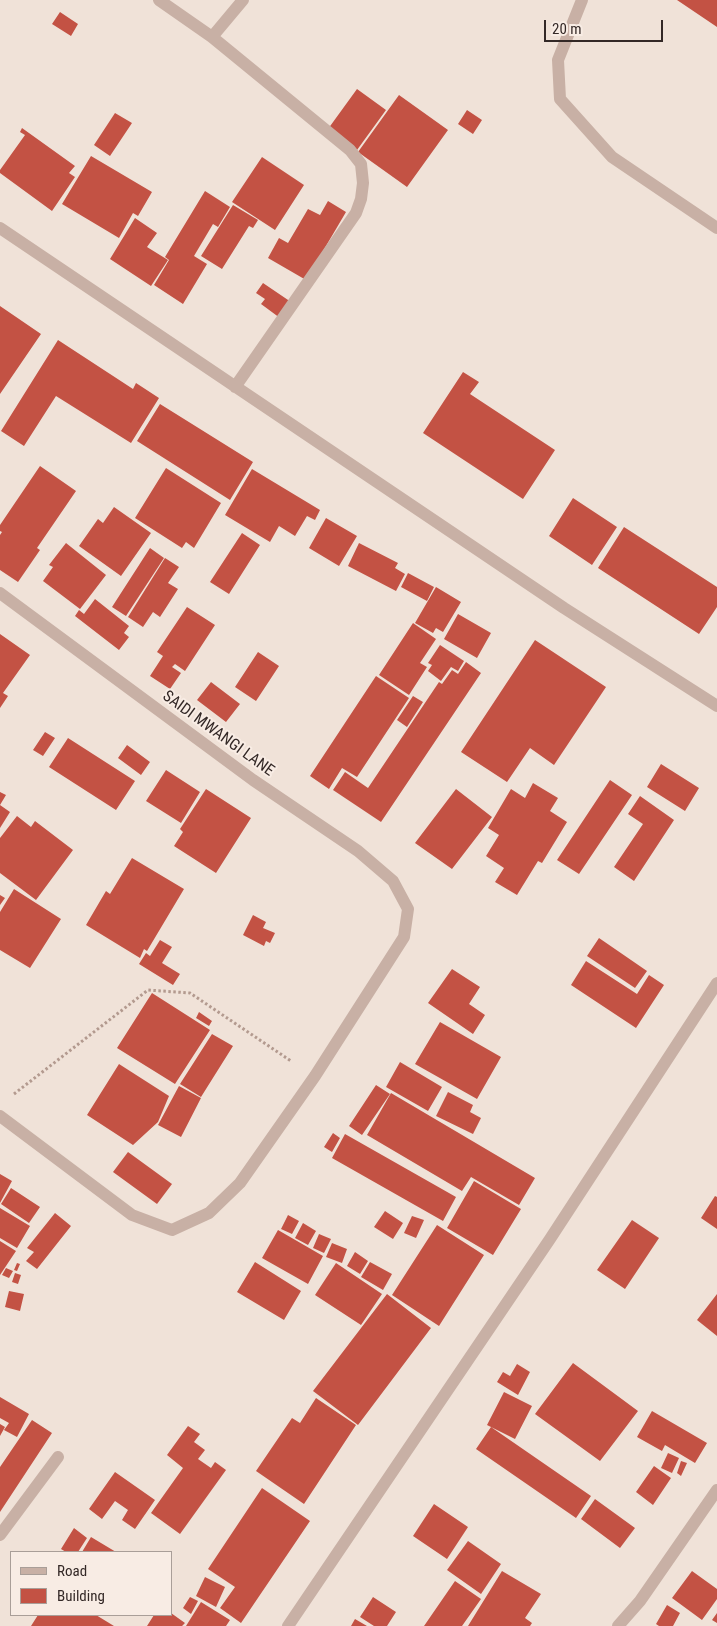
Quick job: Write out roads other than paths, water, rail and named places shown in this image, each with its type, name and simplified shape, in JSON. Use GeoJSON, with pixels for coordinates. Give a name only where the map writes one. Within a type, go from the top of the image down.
{"type":"FeatureCollection","features":[{"type":"Feature","properties":{"kind":"street"},"geometry":{"type":"LineString","coordinates":[[159,0],[212,37],[350,150],[361,164],[363,183],[361,199],[356,213],[235,387]]}},
{"type":"Feature","properties":{"kind":"street"},"geometry":{"type":"LineString","coordinates":[[212,37],[244,0]]}},
{"type":"Feature","properties":{"kind":"street"},"geometry":{"type":"LineString","coordinates":[[582,0],[558,60],[560,99],[612,157],[717,228]]}},
{"type":"Feature","properties":{"kind":"street"},"geometry":{"type":"LineString","coordinates":[[0,228],[564,608],[717,706]]}},
{"type":"Feature","properties":{"kind":"street","name":"SAIDI MWANGI LANE"},"geometry":{"type":"LineString","coordinates":[[0,593],[253,780],[358,851],[393,881],[408,909],[404,937],[315,1076],[240,1182],[209,1213],[172,1230],[132,1215],[0,1116]]}},
{"type":"Feature","properties":{"kind":"street"},"geometry":{"type":"LineString","coordinates":[[288,1626],[550,1239],[717,983]]}},
{"type":"Feature","properties":{"kind":"street"},"geometry":{"type":"LineString","coordinates":[[0,1536],[58,1457]]}},
{"type":"Feature","properties":{"kind":"street"},"geometry":{"type":"LineString","coordinates":[[618,1626],[640,1600],[717,1490]]}}]}
